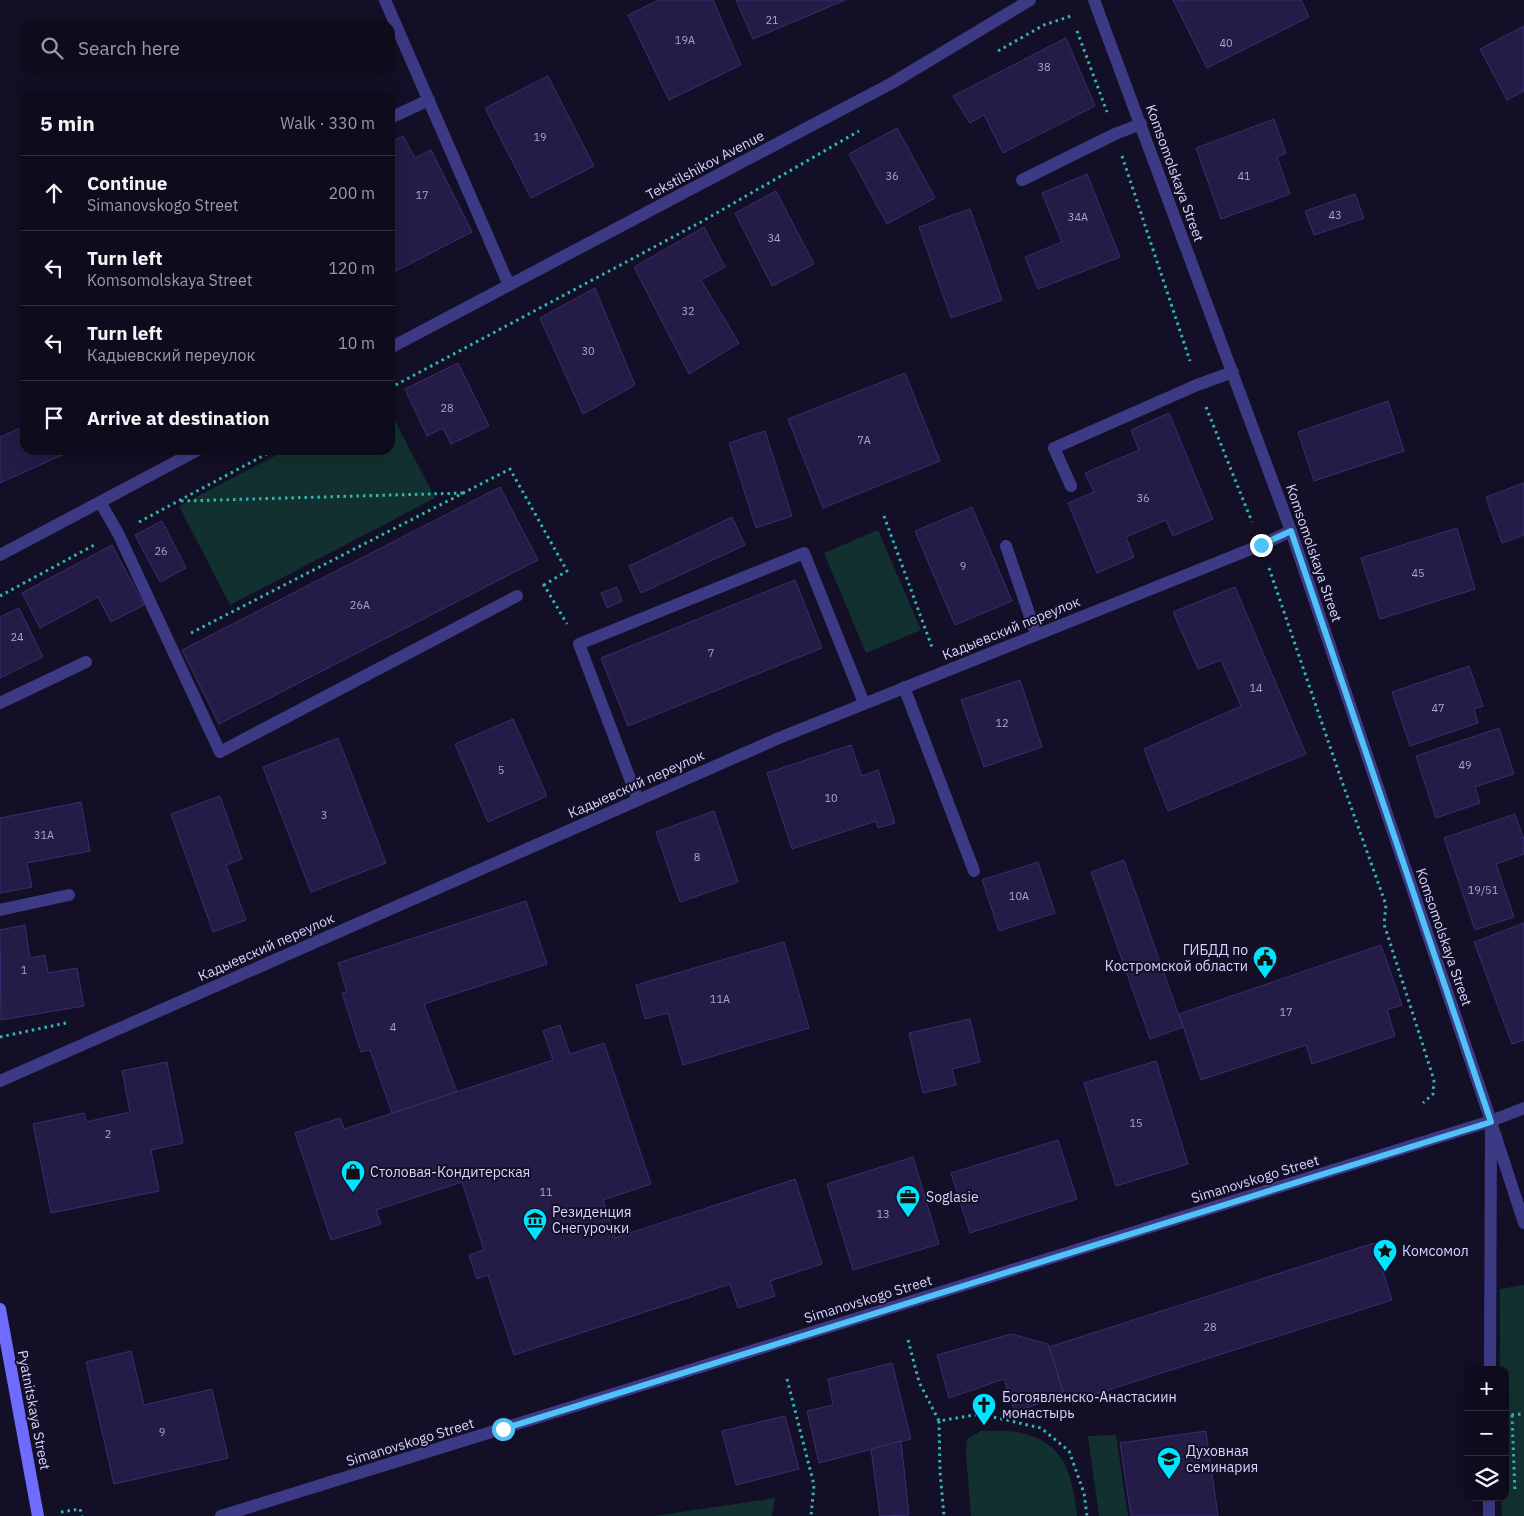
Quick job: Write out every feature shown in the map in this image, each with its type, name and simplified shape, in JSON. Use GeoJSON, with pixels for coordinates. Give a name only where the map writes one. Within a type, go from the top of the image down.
{"type":"FeatureCollection","features":[{"type":"Feature","properties":{"kind":"main road","name":"Pyatnitskaya Street"},"geometry":{"type":"LineString","coordinates":[[0,1309],[38,1516]]}},
{"type":"Feature","properties":{"kind":"street"},"geometry":{"type":"LineString","coordinates":[[386,0],[395,20]]}},
{"type":"Feature","properties":{"kind":"street","name":"Tekstilshikov Avenue"},"geometry":{"type":"LineString","coordinates":[[395,345],[892,83],[1030,0]]}},
{"type":"Feature","properties":{"kind":"street","name":"Komsomolskaya Street"},"geometry":{"type":"LineString","coordinates":[[1094,0],[1291,531],[1524,1223]]}},
{"type":"Feature","properties":{"kind":"street"},"geometry":{"type":"LineString","coordinates":[[395,21],[509,285]]}},
{"type":"Feature","properties":{"kind":"street"},"geometry":{"type":"LineString","coordinates":[[395,116],[429,100]]}},
{"type":"Feature","properties":{"kind":"street"},"geometry":{"type":"LineString","coordinates":[[1022,180],[1115,134],[1141,124]]}},
{"type":"Feature","properties":{"kind":"street"},"geometry":{"type":"LineString","coordinates":[[1070,486],[1054,448],[1198,385],[1233,372]]}},
{"type":"Feature","properties":{"kind":"street"},"geometry":{"type":"LineString","coordinates":[[0,555],[189,455]]}},
{"type":"Feature","properties":{"kind":"street"},"geometry":{"type":"LineString","coordinates":[[100,502],[118,533],[220,752],[518,596]]}},
{"type":"Feature","properties":{"kind":"street","name":"Кадыевский переулок"},"geometry":{"type":"LineString","coordinates":[[0,1080],[864,703],[1261,545],[1291,531]]}},
{"type":"Feature","properties":{"kind":"street"},"geometry":{"type":"LineString","coordinates":[[1006,546],[1036,634]]}},
{"type":"Feature","properties":{"kind":"street"},"geometry":{"type":"LineString","coordinates":[[638,800],[579,644],[804,553],[864,703]]}},
{"type":"Feature","properties":{"kind":"street"},"geometry":{"type":"LineString","coordinates":[[0,702],[86,662]]}},
{"type":"Feature","properties":{"kind":"street"},"geometry":{"type":"LineString","coordinates":[[904,687],[974,871]]}},
{"type":"Feature","properties":{"kind":"street"},"geometry":{"type":"LineString","coordinates":[[0,910],[69,894]]}},
{"type":"Feature","properties":{"kind":"street","name":"Simanovskogo Street"},"geometry":{"type":"LineString","coordinates":[[221,1516],[1491,1122],[1524,1108]]}},
{"type":"Feature","properties":{"kind":"street","name":"Komsomolskaya Street"},"geometry":{"type":"LineString","coordinates":[[1490,1366],[1491,1122]]}},
{"type":"Feature","properties":{"kind":"street"},"geometry":{"type":"LineString","coordinates":[[1489,1501],[1489,1516]]}},
{"type":"Feature","properties":{"kind":"path"},"geometry":{"type":"LineString","coordinates":[[991,55],[1044,25],[1071,16],[1115,134],[1198,385],[1261,545],[1386,904],[1384,924],[1434,1080],[1433,1094],[1423,1103]]}},
{"type":"Feature","properties":{"kind":"path"},"geometry":{"type":"LineString","coordinates":[[395,385],[701,222],[863,128]]}},
{"type":"Feature","properties":{"kind":"path"},"geometry":{"type":"LineString","coordinates":[[169,644],[510,469],[567,571],[544,585],[518,596]]}},
{"type":"Feature","properties":{"kind":"path"},"geometry":{"type":"LineString","coordinates":[[178,501],[467,492]]}},
{"type":"Feature","properties":{"kind":"path"},"geometry":{"type":"LineString","coordinates":[[884,516],[941,672]]}},
{"type":"Feature","properties":{"kind":"path"},"geometry":{"type":"LineString","coordinates":[[544,585],[579,644]]}},
{"type":"Feature","properties":{"kind":"path"},"geometry":{"type":"LineString","coordinates":[[0,1037],[71,1022]]}},
{"type":"Feature","properties":{"kind":"path"},"geometry":{"type":"LineString","coordinates":[[908,1340],[919,1382],[939,1421],[940,1472],[944,1516]]}},
{"type":"Feature","properties":{"kind":"path"},"geometry":{"type":"LineString","coordinates":[[787,1378],[814,1485],[811,1516]]}},
{"type":"Feature","properties":{"kind":"path"},"geometry":{"type":"LineString","coordinates":[[939,1421],[980,1414],[1042,1428],[1069,1451],[1084,1493],[1087,1516]]}},
{"type":"Feature","properties":{"kind":"path"},"geometry":{"type":"LineString","coordinates":[[1515,1498],[1512,1415],[1524,1414]]}},
{"type":"Feature","properties":{"kind":"path"},"geometry":{"type":"LineString","coordinates":[[80,1509],[82,1516]]}},
{"type":"Feature","properties":{"kind":"green space"},"geometry":{"type":"Polygon","coordinates":[[[395,421],[435,498],[230,605],[179,506],[276,455],[395,455],[395,421]]]}},
{"type":"Feature","properties":{"kind":"green space"},"geometry":{"type":"Polygon","coordinates":[[[878,530],[921,630],[866,653],[824,553],[878,530]]]}},
{"type":"Feature","properties":{"kind":"green space"},"geometry":{"type":"Polygon","coordinates":[[[1524,1285],[1524,1516],[1502,1516],[1501,1501],[1509,1501],[1509,1366],[1500,1366],[1500,1289],[1524,1285]]]}},
{"type":"Feature","properties":{"kind":"green space"},"geometry":{"type":"Polygon","coordinates":[[[981,1431],[1017,1432],[1033,1436],[1056,1451],[1068,1473],[1077,1516],[971,1516],[966,1453],[967,1439],[981,1431]]]}},
{"type":"Feature","properties":{"kind":"green space"},"geometry":{"type":"Polygon","coordinates":[[[1116,1435],[1128,1516],[1099,1516],[1088,1436],[1116,1435]]]}},
{"type":"Feature","properties":{"kind":"green space"},"geometry":{"type":"Polygon","coordinates":[[[775,1498],[772,1516],[654,1516],[775,1498]]]}},
{"type":"Feature","properties":{"kind":"building"},"geometry":{"type":"Polygon","coordinates":[[[659,0],[713,0],[741,65],[669,100],[628,15],[659,0]]]}},
{"type":"Feature","properties":{"kind":"building"},"geometry":{"type":"Polygon","coordinates":[[[736,0],[845,0],[753,39],[736,0]]]}},
{"type":"Feature","properties":{"kind":"building"},"geometry":{"type":"Polygon","coordinates":[[[1173,0],[1301,0],[1309,17],[1207,68],[1173,0]]]}},
{"type":"Feature","properties":{"kind":"building"},"geometry":{"type":"Polygon","coordinates":[[[1524,26],[1524,91],[1507,100],[1480,49],[1524,26]]]}},
{"type":"Feature","properties":{"kind":"building"},"geometry":{"type":"Polygon","coordinates":[[[1066,38],[1095,106],[1003,153],[984,115],[970,123],[953,96],[1066,38]]]}},
{"type":"Feature","properties":{"kind":"building"},"geometry":{"type":"Polygon","coordinates":[[[548,76],[594,166],[531,198],[485,108],[548,76]]]}},
{"type":"Feature","properties":{"kind":"building"},"geometry":{"type":"Polygon","coordinates":[[[1274,119],[1286,153],[1277,157],[1290,194],[1221,219],[1196,148],[1274,119]]]}},
{"type":"Feature","properties":{"kind":"building"},"geometry":{"type":"Polygon","coordinates":[[[897,128],[935,198],[887,224],[849,154],[897,128]]]}},
{"type":"Feature","properties":{"kind":"building"},"geometry":{"type":"Polygon","coordinates":[[[403,136],[415,158],[431,150],[472,232],[395,271],[395,140],[403,136]]]}},
{"type":"Feature","properties":{"kind":"building"},"geometry":{"type":"Polygon","coordinates":[[[1087,174],[1120,257],[1038,289],[1025,257],[1062,242],[1042,193],[1087,174]]]}},
{"type":"Feature","properties":{"kind":"building"},"geometry":{"type":"Polygon","coordinates":[[[776,191],[814,264],[772,286],[735,213],[776,191]]]}},
{"type":"Feature","properties":{"kind":"building"},"geometry":{"type":"Polygon","coordinates":[[[1355,194],[1364,218],[1314,235],[1305,211],[1355,194]]]}},
{"type":"Feature","properties":{"kind":"building"},"geometry":{"type":"Polygon","coordinates":[[[970,209],[1002,300],[951,318],[919,227],[970,209]]]}},
{"type":"Feature","properties":{"kind":"building"},"geometry":{"type":"Polygon","coordinates":[[[704,227],[725,267],[701,280],[739,343],[689,374],[634,267],[704,227]]]}},
{"type":"Feature","properties":{"kind":"building"},"geometry":{"type":"Polygon","coordinates":[[[595,288],[635,385],[583,414],[540,318],[595,288]]]}},
{"type":"Feature","properties":{"kind":"building"},"geometry":{"type":"Polygon","coordinates":[[[458,363],[489,426],[451,444],[443,428],[427,436],[405,389],[458,363]]]}},
{"type":"Feature","properties":{"kind":"building"},"geometry":{"type":"Polygon","coordinates":[[[905,373],[940,461],[823,508],[788,419],[905,373]]]}},
{"type":"Feature","properties":{"kind":"building"},"geometry":{"type":"Polygon","coordinates":[[[1388,401],[1404,451],[1314,481],[1298,432],[1388,401]]]}},
{"type":"Feature","properties":{"kind":"building"},"geometry":{"type":"Polygon","coordinates":[[[1169,413],[1213,519],[1173,536],[1166,520],[1126,537],[1134,557],[1097,573],[1068,503],[1094,492],[1085,473],[1139,450],[1131,430],[1169,413]]]}},
{"type":"Feature","properties":{"kind":"building"},"geometry":{"type":"Polygon","coordinates":[[[20,428],[20,455],[62,455],[0,483],[0,437],[20,428]]]}},
{"type":"Feature","properties":{"kind":"building"},"geometry":{"type":"Polygon","coordinates":[[[765,431],[792,516],[756,528],[729,443],[765,431]]]}},
{"type":"Feature","properties":{"kind":"building"},"geometry":{"type":"Polygon","coordinates":[[[1524,483],[1524,535],[1502,543],[1486,497],[1524,483]]]}},
{"type":"Feature","properties":{"kind":"building"},"geometry":{"type":"Polygon","coordinates":[[[500,487],[538,560],[219,724],[182,650],[500,487]]]}},
{"type":"Feature","properties":{"kind":"building"},"geometry":{"type":"Polygon","coordinates":[[[972,507],[1012,601],[955,625],[915,531],[972,507]]]}},
{"type":"Feature","properties":{"kind":"building"},"geometry":{"type":"Polygon","coordinates":[[[732,517],[745,545],[641,593],[629,566],[732,517]]]}},
{"type":"Feature","properties":{"kind":"building"},"geometry":{"type":"Polygon","coordinates":[[[162,521],[186,568],[160,582],[135,535],[162,521]]]}},
{"type":"Feature","properties":{"kind":"building"},"geometry":{"type":"Polygon","coordinates":[[[1457,528],[1475,589],[1380,619],[1361,558],[1457,528]]]}},
{"type":"Feature","properties":{"kind":"building"},"geometry":{"type":"Polygon","coordinates":[[[112,545],[144,605],[111,622],[98,597],[40,628],[22,593],[112,545]]]}},
{"type":"Feature","properties":{"kind":"building"},"geometry":{"type":"Polygon","coordinates":[[[795,580],[822,648],[628,726],[601,658],[795,580]]]}},
{"type":"Feature","properties":{"kind":"building"},"geometry":{"type":"Polygon","coordinates":[[[617,587],[622,601],[607,608],[601,593],[617,587]]]}},
{"type":"Feature","properties":{"kind":"building"},"geometry":{"type":"Polygon","coordinates":[[[1235,587],[1306,754],[1168,811],[1144,749],[1241,706],[1221,660],[1198,669],[1173,612],[1235,587]]]}},
{"type":"Feature","properties":{"kind":"building"},"geometry":{"type":"Polygon","coordinates":[[[19,608],[43,657],[0,678],[0,617],[19,608]]]}},
{"type":"Feature","properties":{"kind":"building"},"geometry":{"type":"Polygon","coordinates":[[[1469,666],[1483,706],[1474,709],[1478,723],[1410,746],[1392,692],[1469,666]]]}},
{"type":"Feature","properties":{"kind":"building"},"geometry":{"type":"Polygon","coordinates":[[[1020,680],[1042,747],[984,767],[961,700],[1020,680]]]}},
{"type":"Feature","properties":{"kind":"building"},"geometry":{"type":"Polygon","coordinates":[[[513,719],[547,796],[488,822],[455,744],[513,719]]]}},
{"type":"Feature","properties":{"kind":"building"},"geometry":{"type":"Polygon","coordinates":[[[1499,728],[1514,774],[1475,787],[1480,803],[1436,818],[1416,756],[1499,728]]]}},
{"type":"Feature","properties":{"kind":"building"},"geometry":{"type":"Polygon","coordinates":[[[338,738],[386,863],[311,892],[263,767],[338,738]]]}},
{"type":"Feature","properties":{"kind":"building"},"geometry":{"type":"Polygon","coordinates":[[[851,745],[862,776],[878,770],[895,823],[878,828],[876,821],[792,849],[767,773],[851,745]]]}},
{"type":"Feature","properties":{"kind":"building"},"geometry":{"type":"Polygon","coordinates":[[[220,796],[242,859],[226,865],[246,920],[213,932],[171,814],[220,796]]]}},
{"type":"Feature","properties":{"kind":"building"},"geometry":{"type":"Polygon","coordinates":[[[81,802],[90,851],[27,863],[32,887],[0,893],[0,818],[81,802]]]}},
{"type":"Feature","properties":{"kind":"building"},"geometry":{"type":"Polygon","coordinates":[[[714,811],[738,882],[680,902],[656,832],[714,811]]]}},
{"type":"Feature","properties":{"kind":"building"},"geometry":{"type":"Polygon","coordinates":[[[1515,814],[1524,840],[1524,854],[1496,864],[1514,917],[1475,930],[1444,838],[1515,814]]]}},
{"type":"Feature","properties":{"kind":"building"},"geometry":{"type":"Polygon","coordinates":[[[1124,860],[1183,1027],[1150,1039],[1091,872],[1124,860]]]}},
{"type":"Feature","properties":{"kind":"building"},"geometry":{"type":"Polygon","coordinates":[[[1038,862],[1055,913],[999,931],[982,880],[1038,862]]]}},
{"type":"Feature","properties":{"kind":"building"},"geometry":{"type":"Polygon","coordinates":[[[526,901],[547,964],[424,1004],[457,1092],[392,1113],[370,1050],[361,1052],[342,993],[347,992],[338,963],[526,901]]]}},
{"type":"Feature","properties":{"kind":"building"},"geometry":{"type":"Polygon","coordinates":[[[1524,923],[1524,1040],[1512,1044],[1474,942],[1524,923]]]}},
{"type":"Feature","properties":{"kind":"building"},"geometry":{"type":"Polygon","coordinates":[[[25,925],[30,958],[45,955],[48,973],[77,968],[84,1006],[1,1020],[0,930],[25,925]]]}},
{"type":"Feature","properties":{"kind":"building"},"geometry":{"type":"Polygon","coordinates":[[[784,942],[809,1028],[683,1065],[668,1013],[645,1019],[636,985],[784,942]]]}},
{"type":"Feature","properties":{"kind":"building"},"geometry":{"type":"Polygon","coordinates":[[[1381,945],[1402,1005],[1387,1010],[1395,1036],[1312,1064],[1306,1045],[1201,1080],[1179,1014],[1381,945]]]}},
{"type":"Feature","properties":{"kind":"building"},"geometry":{"type":"Polygon","coordinates":[[[970,1019],[980,1062],[952,1069],[956,1085],[923,1093],[909,1033],[970,1019]]]}},
{"type":"Feature","properties":{"kind":"building"},"geometry":{"type":"Polygon","coordinates":[[[560,1025],[570,1054],[604,1043],[651,1184],[603,1200],[615,1238],[795,1179],[822,1264],[770,1281],[775,1296],[738,1308],[730,1284],[514,1355],[488,1275],[477,1279],[469,1255],[484,1250],[462,1182],[376,1210],[381,1224],[331,1240],[295,1133],[340,1118],[344,1129],[553,1060],[543,1031],[560,1025]]]}},
{"type":"Feature","properties":{"kind":"building"},"geometry":{"type":"Polygon","coordinates":[[[1156,1061],[1188,1164],[1116,1186],[1084,1083],[1156,1061]]]}},
{"type":"Feature","properties":{"kind":"building"},"geometry":{"type":"Polygon","coordinates":[[[167,1062],[183,1143],[151,1150],[159,1191],[51,1213],[33,1124],[84,1113],[86,1122],[130,1112],[122,1071],[167,1062]]]}},
{"type":"Feature","properties":{"kind":"building"},"geometry":{"type":"Polygon","coordinates":[[[1058,1140],[1077,1199],[970,1233],[951,1173],[1058,1140]]]}},
{"type":"Feature","properties":{"kind":"building"},"geometry":{"type":"Polygon","coordinates":[[[913,1157],[939,1244],[853,1270],[827,1184],[913,1157]]]}},
{"type":"Feature","properties":{"kind":"building"},"geometry":{"type":"Polygon","coordinates":[[[1374,1243],[1392,1300],[1067,1403],[1049,1347],[1374,1243]]]}},
{"type":"Feature","properties":{"kind":"building"},"geometry":{"type":"Polygon","coordinates":[[[1011,1334],[1048,1344],[1064,1395],[1015,1412],[1004,1379],[949,1398],[937,1355],[1011,1334]]]}},
{"type":"Feature","properties":{"kind":"building"},"geometry":{"type":"Polygon","coordinates":[[[131,1351],[144,1405],[212,1389],[228,1458],[114,1484],[86,1362],[131,1351]]]}},
{"type":"Feature","properties":{"kind":"building"},"geometry":{"type":"Polygon","coordinates":[[[892,1363],[911,1439],[819,1463],[807,1411],[833,1405],[828,1379],[892,1363]]]}},
{"type":"Feature","properties":{"kind":"building"},"geometry":{"type":"Polygon","coordinates":[[[785,1416],[799,1469],[736,1485],[722,1431],[785,1416]]]}},
{"type":"Feature","properties":{"kind":"building","name":"Духовная семинария"},"geometry":{"type":"Polygon","coordinates":[[[1206,1431],[1218,1516],[1131,1516],[1120,1443],[1206,1431]]]}},
{"type":"Feature","properties":{"kind":"building"},"geometry":{"type":"Polygon","coordinates":[[[901,1441],[909,1515],[880,1516],[871,1449],[901,1441]]]}},
{"type":"Feature","properties":{"kind":"place","name":"ГИБДД по Костромской области"},"geometry":{"type":"Point","coordinates":[1265,979]}},
{"type":"Feature","properties":{"kind":"place","name":"Столовая-Кондитерская"},"geometry":{"type":"Point","coordinates":[353,1193]}},
{"type":"Feature","properties":{"kind":"place","name":"Soglasie"},"geometry":{"type":"Point","coordinates":[908,1218]}},
{"type":"Feature","properties":{"kind":"place","name":"Резиденция Снегурочки"},"geometry":{"type":"Point","coordinates":[535,1241]}},
{"type":"Feature","properties":{"kind":"place","name":"Комсомол"},"geometry":{"type":"Point","coordinates":[1385,1272]}},
{"type":"Feature","properties":{"kind":"place","name":"Богоявленско-Анастасиин монастырь"},"geometry":{"type":"Point","coordinates":[984,1426]}},
{"type":"Feature","properties":{"kind":"place","name":"Духовная семинария"},"geometry":{"type":"Point","coordinates":[1169,1480]}},
{"type":"Feature","properties":{"kind":"route"},"geometry":{"type":"LineString","coordinates":[[503,1429],[1491,1122],[1291,531],[1261,545]]}}]}
